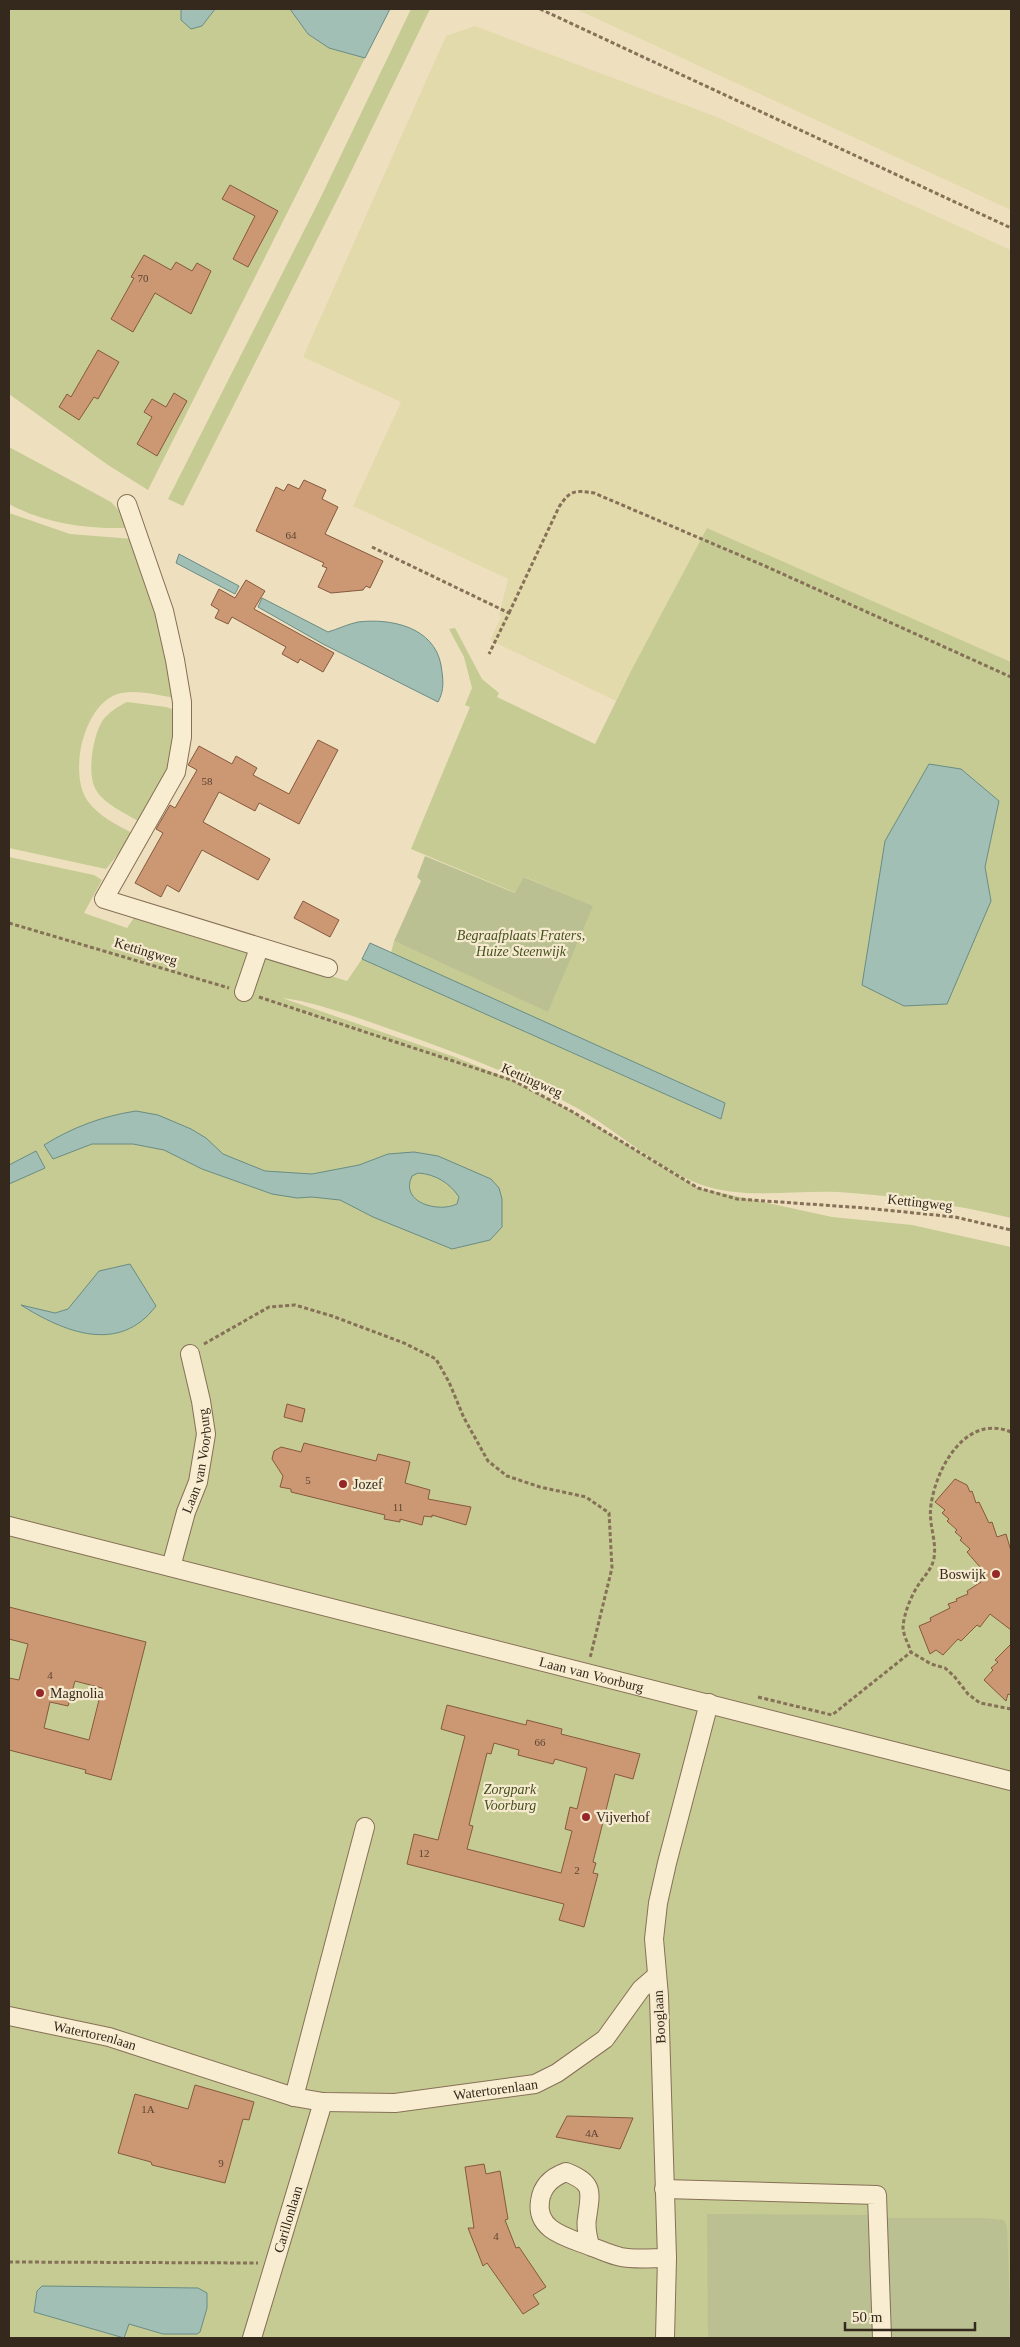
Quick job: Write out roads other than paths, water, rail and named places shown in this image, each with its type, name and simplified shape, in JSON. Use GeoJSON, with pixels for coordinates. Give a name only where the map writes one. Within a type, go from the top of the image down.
{"type":"FeatureCollection","features":[{"type":"Feature","properties":{"kind":"street"},"geometry":{"type":"LineString","coordinates":[[127,504],[164,612],[182,702],[182,737],[176,772],[104,899],[328,968]]}},
{"type":"Feature","properties":{"kind":"street"},"geometry":{"type":"LineString","coordinates":[[244,992],[260,948]]}},
{"type":"Feature","properties":{"kind":"street","name":"Laan van Voorburg"},"geometry":{"type":"LineString","coordinates":[[171,1568],[186,1512],[198,1482],[206,1434],[190,1354]]}},
{"type":"Feature","properties":{"kind":"street","name":"Laan van Voorburg"},"geometry":{"type":"LineString","coordinates":[[9,1526],[171,1568],[589,1664],[709,1703],[1011,1781]]}},
{"type":"Feature","properties":{"kind":"street","name":"Booglaan"},"geometry":{"type":"LineString","coordinates":[[665,2338],[667,2258],[654,1939],[658,1904],[709,1703]]}},
{"type":"Feature","properties":{"kind":"street"},"geometry":{"type":"LineString","coordinates":[[294,2097],[365,1828]]}},
{"type":"Feature","properties":{"kind":"street","name":"Watertorenlaan"},"geometry":{"type":"LineString","coordinates":[[9,2016],[109,2037],[294,2097],[322,2102],[396,2103],[536,2084],[557,2073],[605,2040],[641,1990],[656,1976]]}},
{"type":"Feature","properties":{"kind":"street","name":"Carillonlaan"},"geometry":{"type":"LineString","coordinates":[[252,2338],[322,2102]]}},
{"type":"Feature","properties":{"kind":"street"},"geometry":{"type":"LineString","coordinates":[[664,2189],[877,2195],[882,2338]]}},
{"type":"Feature","properties":{"kind":"street"},"geometry":{"type":"LineString","coordinates":[[590,2246],[621,2258],[667,2258]]}},
{"type":"Feature","properties":{"kind":"water"},"geometry":{"type":"Polygon","coordinates":[[[181,9],[215,9],[202,26],[191,29],[181,20],[181,9]]]}},
{"type":"Feature","properties":{"kind":"water"},"geometry":{"type":"Polygon","coordinates":[[[290,9],[390,9],[365,58],[329,48],[308,34],[290,9]]]}},
{"type":"Feature","properties":{"kind":"water"},"geometry":{"type":"Polygon","coordinates":[[[179,554],[239,586],[235,594],[176,563],[179,554]]]}},
{"type":"Feature","properties":{"kind":"water"},"geometry":{"type":"Polygon","coordinates":[[[262,598],[328,632],[354,623],[371,621],[397,624],[420,634],[430,642],[437,652],[441,665],[443,688],[438,702],[323,644],[258,607],[262,598]]]}},
{"type":"Feature","properties":{"kind":"water"},"geometry":{"type":"Polygon","coordinates":[[[929,764],[961,769],[999,801],[985,867],[991,901],[947,1004],[904,1006],[862,985],[885,841],[929,764]]]}},
{"type":"Feature","properties":{"kind":"water"},"geometry":{"type":"Polygon","coordinates":[[[370,943],[725,1103],[721,1119],[362,959],[370,943]]]}},
{"type":"Feature","properties":{"kind":"water"},"geometry":{"type":"Polygon","coordinates":[[[136,1111],[158,1115],[191,1129],[206,1138],[223,1154],[265,1171],[312,1174],[359,1165],[388,1154],[414,1152],[438,1156],[491,1179],[499,1188],[502,1199],[502,1227],[490,1240],[452,1249],[373,1217],[340,1200],[312,1197],[297,1198],[272,1194],[202,1169],[164,1150],[133,1144],[92,1144],[53,1159],[44,1145],[77,1128],[100,1119],[136,1111]],[[418,1173],[412,1176],[409,1185],[411,1193],[416,1199],[423,1204],[431,1206],[441,1207],[457,1204],[459,1197],[451,1187],[436,1177],[418,1173]]]}},
{"type":"Feature","properties":{"kind":"water"},"geometry":{"type":"Polygon","coordinates":[[[36,1151],[45,1168],[9,1184],[9,1165],[36,1151]]]}},
{"type":"Feature","properties":{"kind":"water"},"geometry":{"type":"Polygon","coordinates":[[[130,1264],[156,1306],[141,1321],[125,1330],[108,1334],[91,1334],[73,1330],[38,1315],[21,1305],[55,1313],[68,1309],[99,1271],[130,1264]]]}},
{"type":"Feature","properties":{"kind":"water"},"geometry":{"type":"Polygon","coordinates":[[[42,2286],[198,2288],[207,2293],[207,2308],[200,2332],[197,2334],[163,2334],[129,2324],[124,2338],[34,2312],[37,2291],[42,2286]]]}},
{"type":"Feature","properties":{"kind":"place","name":"Jozef"},"geometry":{"type":"Point","coordinates":[343,1484]}},
{"type":"Feature","properties":{"kind":"place","name":"Boswijk"},"geometry":{"type":"Point","coordinates":[996,1574]}},
{"type":"Feature","properties":{"kind":"place","name":"Magnolia"},"geometry":{"type":"Point","coordinates":[40,1693]}},
{"type":"Feature","properties":{"kind":"place","name":"Vijverhof"},"geometry":{"type":"Point","coordinates":[586,1817]}},
{"type":"Feature","properties":{"kind":"park label","name":"Begraafplaats Fraters, Huize Steenwijk"},"geometry":{"type":"Point","coordinates":[521,944]}},
{"type":"Feature","properties":{"kind":"park label","name":"Zorgpark Voorburg"},"geometry":{"type":"Point","coordinates":[510,1798]}}]}
